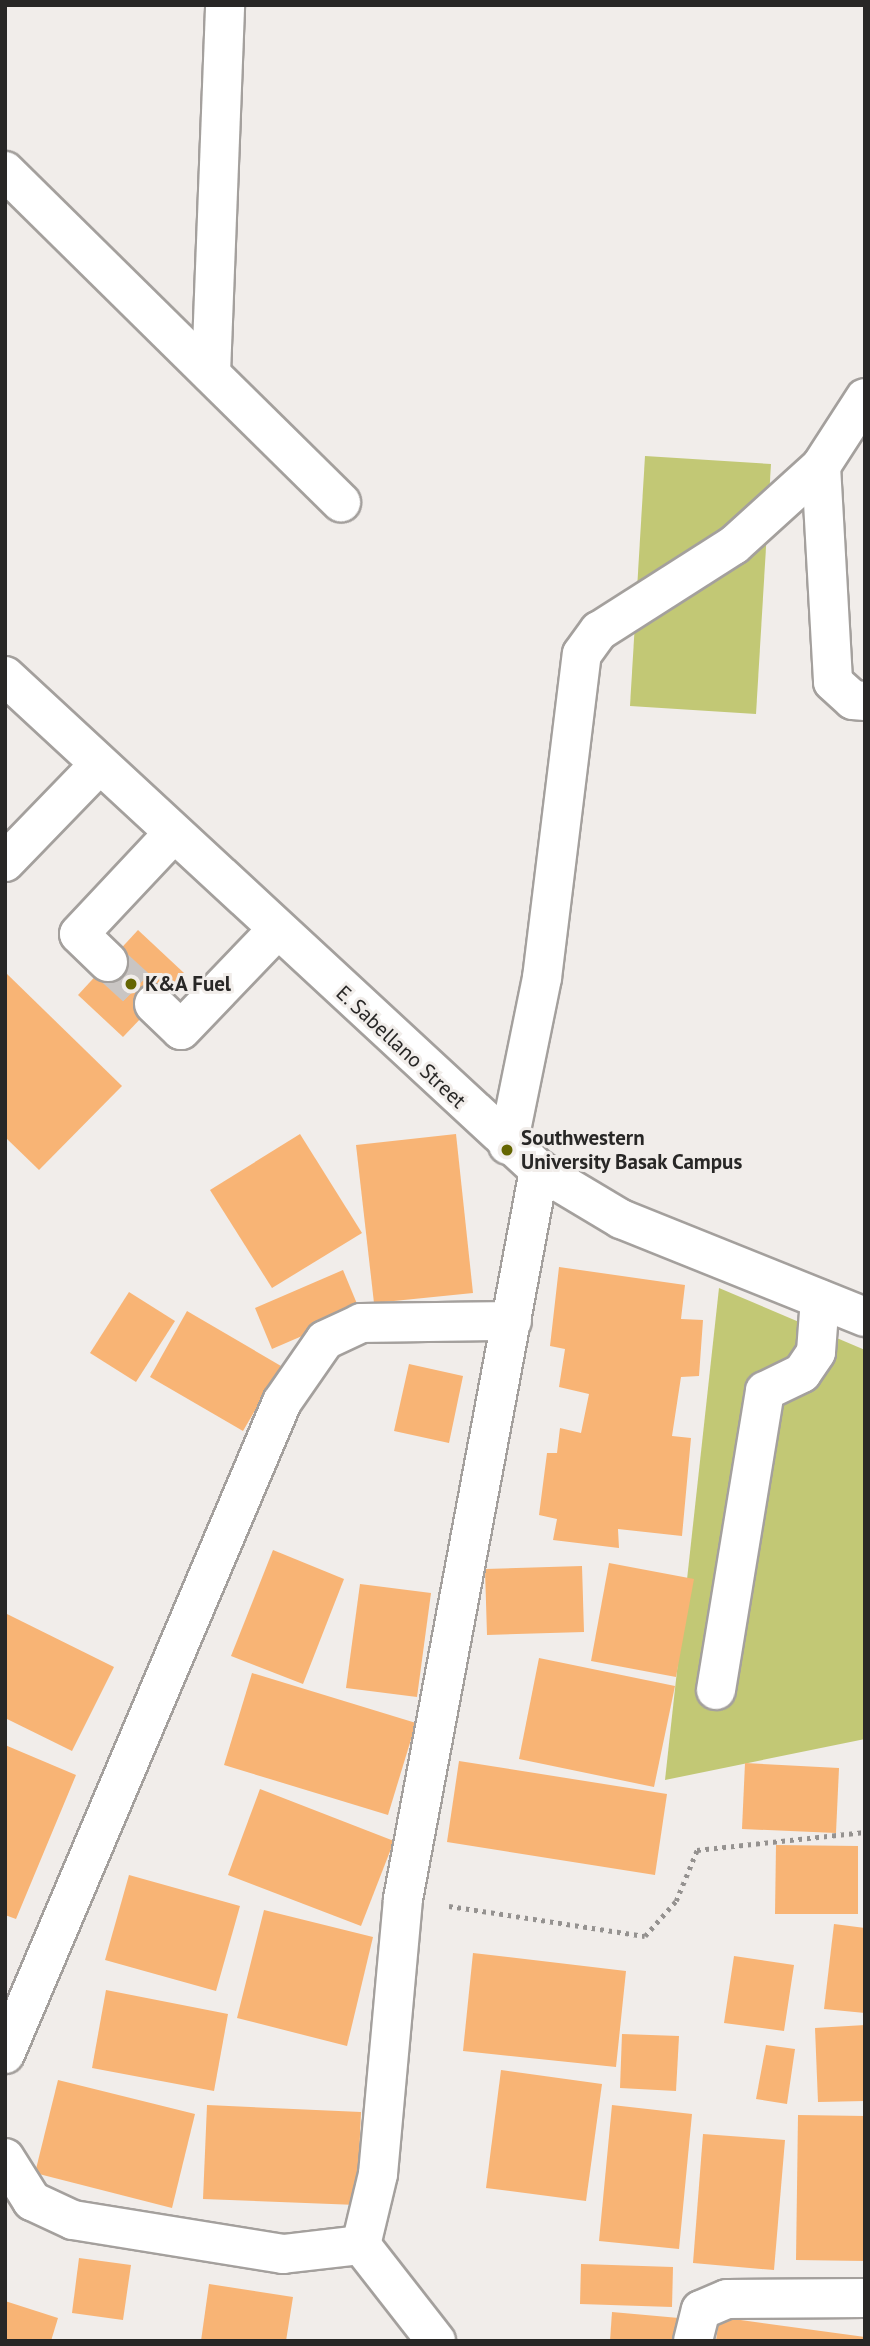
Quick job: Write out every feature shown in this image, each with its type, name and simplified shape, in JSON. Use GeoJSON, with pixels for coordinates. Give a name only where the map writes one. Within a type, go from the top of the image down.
{"type":"FeatureCollection","features":[{"type":"Feature","properties":{"kind":"street"},"geometry":{"type":"LineString","coordinates":[[211,373],[225,5]]}},
{"type":"Feature","properties":{"kind":"street"},"geometry":{"type":"LineString","coordinates":[[5,171],[341,502]]}},
{"type":"Feature","properties":{"kind":"street"},"geometry":{"type":"LineString","coordinates":[[508,1145],[542,978],[582,654],[599,631],[734,545],[821,466],[865,398]]}},
{"type":"Feature","properties":{"kind":"street"},"geometry":{"type":"LineString","coordinates":[[821,466],[833,682],[853,700],[865,701]]}},
{"type":"Feature","properties":{"kind":"street","name":"E. Sabellano Street"},"geometry":{"type":"LineString","coordinates":[[5,676],[508,1145],[539,1170],[621,1219],[865,1317]]}},
{"type":"Feature","properties":{"kind":"street"},"geometry":{"type":"LineString","coordinates":[[5,862],[99,765]]}},
{"type":"Feature","properties":{"kind":"street"},"geometry":{"type":"LineString","coordinates":[[108,962],[79,934],[173,834]]}},
{"type":"Feature","properties":{"kind":"street"},"geometry":{"type":"LineString","coordinates":[[154,1004],[181,1030],[276,930]]}},
{"type":"Feature","properties":{"kind":"street"},"geometry":{"type":"LineString","coordinates":[[361,2245],[378,2174],[403,1899],[539,1170]]}},
{"type":"Feature","properties":{"kind":"street"},"geometry":{"type":"LineString","coordinates":[[716,1690],[765,1391],[802,1373],[816,1352],[820,1299]]}},
{"type":"Feature","properties":{"kind":"street"},"geometry":{"type":"LineString","coordinates":[[5,2054],[282,1402],[324,1340],[361,1323],[512,1321]]}},
{"type":"Feature","properties":{"kind":"street"},"geometry":{"type":"LineString","coordinates":[[5,2158],[32,2201],[73,2220],[283,2254],[361,2245]]}},
{"type":"Feature","properties":{"kind":"street"},"geometry":{"type":"LineString","coordinates":[[361,2245],[436,2341]]}},
{"type":"Feature","properties":{"kind":"street"},"geometry":{"type":"LineString","coordinates":[[693,2341],[701,2310],[727,2299],[865,2298]]}},
{"type":"Feature","properties":{"kind":"path"},"geometry":{"type":"LineString","coordinates":[[403,1899],[645,1936],[676,1901],[697,1850],[865,1832]]}},
{"type":"Feature","properties":{"kind":"green space"},"geometry":{"type":"Polygon","coordinates":[[[645,456],[771,464],[756,714],[630,706],[645,456]]]}},
{"type":"Feature","properties":{"kind":"green space"},"geometry":{"type":"Polygon","coordinates":[[[719,1288],[865,1350],[865,1739],[665,1780],[719,1288]]]}},
{"type":"Feature","properties":{"kind":"building","name":"K&A Fuel"},"geometry":{"type":"Polygon","coordinates":[[[138,930],[184,973],[123,1037],[78,995],[138,930]]]}},
{"type":"Feature","properties":{"kind":"building"},"geometry":{"type":"Polygon","coordinates":[[[5,972],[122,1086],[39,1170],[5,1137],[5,972]]]}},
{"type":"Feature","properties":{"kind":"building"},"geometry":{"type":"Polygon","coordinates":[[[300,1134],[362,1233],[272,1288],[210,1190],[300,1134]]]}},
{"type":"Feature","properties":{"kind":"building"},"geometry":{"type":"Polygon","coordinates":[[[456,1134],[473,1293],[374,1303],[356,1145],[456,1134]]]}},
{"type":"Feature","properties":{"kind":"building"},"geometry":{"type":"Polygon","coordinates":[[[559,1267],[685,1285],[681,1319],[703,1320],[699,1376],[681,1377],[672,1436],[691,1438],[682,1536],[618,1529],[619,1548],[553,1540],[557,1519],[539,1515],[547,1453],[557,1453],[560,1428],[581,1433],[589,1394],[559,1387],[565,1349],[550,1346],[559,1267]]]}},
{"type":"Feature","properties":{"kind":"building"},"geometry":{"type":"Polygon","coordinates":[[[343,1270],[360,1311],[272,1349],[255,1308],[343,1270]]]}},
{"type":"Feature","properties":{"kind":"building"},"geometry":{"type":"Polygon","coordinates":[[[129,1292],[175,1321],[136,1382],[90,1353],[129,1292]]]}},
{"type":"Feature","properties":{"kind":"building"},"geometry":{"type":"Polygon","coordinates":[[[187,1311],[281,1366],[243,1431],[150,1377],[187,1311]]]}},
{"type":"Feature","properties":{"kind":"building"},"geometry":{"type":"Polygon","coordinates":[[[409,1364],[463,1376],[449,1443],[394,1431],[409,1364]]]}},
{"type":"Feature","properties":{"kind":"building"},"geometry":{"type":"Polygon","coordinates":[[[273,1550],[344,1579],[303,1684],[231,1656],[273,1550]]]}},
{"type":"Feature","properties":{"kind":"building"},"geometry":{"type":"Polygon","coordinates":[[[609,1563],[694,1579],[676,1677],[591,1661],[609,1563]]]}},
{"type":"Feature","properties":{"kind":"building"},"geometry":{"type":"Polygon","coordinates":[[[582,1566],[584,1632],[487,1635],[485,1569],[582,1566]]]}},
{"type":"Feature","properties":{"kind":"building"},"geometry":{"type":"Polygon","coordinates":[[[360,1584],[431,1593],[417,1697],[346,1688],[360,1584]]]}},
{"type":"Feature","properties":{"kind":"building"},"geometry":{"type":"Polygon","coordinates":[[[5,1613],[114,1667],[72,1751],[5,1718],[5,1613]]]}},
{"type":"Feature","properties":{"kind":"building"},"geometry":{"type":"Polygon","coordinates":[[[539,1658],[675,1686],[654,1787],[519,1759],[539,1658]]]}},
{"type":"Feature","properties":{"kind":"building"},"geometry":{"type":"Polygon","coordinates":[[[252,1673],[416,1723],[388,1815],[224,1765],[252,1673]]]}},
{"type":"Feature","properties":{"kind":"building"},"geometry":{"type":"Polygon","coordinates":[[[5,1745],[76,1775],[16,1919],[5,1915],[5,1745]]]}},
{"type":"Feature","properties":{"kind":"building"},"geometry":{"type":"Polygon","coordinates":[[[459,1761],[667,1794],[655,1875],[447,1842],[459,1761]]]}},
{"type":"Feature","properties":{"kind":"building"},"geometry":{"type":"Polygon","coordinates":[[[745,1763],[839,1768],[836,1833],[742,1829],[745,1763]]]}},
{"type":"Feature","properties":{"kind":"building"},"geometry":{"type":"Polygon","coordinates":[[[260,1789],[394,1841],[361,1926],[228,1875],[260,1789]]]}},
{"type":"Feature","properties":{"kind":"building"},"geometry":{"type":"Polygon","coordinates":[[[776,1845],[858,1846],[858,1914],[775,1914],[776,1845]]]}},
{"type":"Feature","properties":{"kind":"building"},"geometry":{"type":"Polygon","coordinates":[[[129,1875],[240,1906],[216,1991],[105,1960],[129,1875]]]}},
{"type":"Feature","properties":{"kind":"building"},"geometry":{"type":"Polygon","coordinates":[[[264,1910],[373,1937],[347,2046],[237,2018],[264,1910]]]}},
{"type":"Feature","properties":{"kind":"building"},"geometry":{"type":"Polygon","coordinates":[[[834,1924],[865,1928],[865,2013],[824,2009],[834,1924]]]}},
{"type":"Feature","properties":{"kind":"building"},"geometry":{"type":"Polygon","coordinates":[[[473,1953],[626,1971],[616,2067],[463,2051],[473,1953]]]}},
{"type":"Feature","properties":{"kind":"building"},"geometry":{"type":"Polygon","coordinates":[[[734,1956],[794,1965],[784,2031],[724,2023],[734,1956]]]}},
{"type":"Feature","properties":{"kind":"building"},"geometry":{"type":"Polygon","coordinates":[[[106,1990],[228,2014],[214,2091],[92,2068],[106,1990]]]}},
{"type":"Feature","properties":{"kind":"building"},"geometry":{"type":"Polygon","coordinates":[[[865,2025],[865,2101],[818,2102],[815,2028],[865,2025]]]}},
{"type":"Feature","properties":{"kind":"building"},"geometry":{"type":"Polygon","coordinates":[[[622,2034],[679,2036],[676,2091],[620,2088],[622,2034]]]}},
{"type":"Feature","properties":{"kind":"building"},"geometry":{"type":"Polygon","coordinates":[[[766,2045],[795,2049],[787,2104],[756,2099],[766,2045]]]}},
{"type":"Feature","properties":{"kind":"building"},"geometry":{"type":"Polygon","coordinates":[[[501,2070],[602,2084],[586,2201],[486,2188],[501,2070]]]}},
{"type":"Feature","properties":{"kind":"building"},"geometry":{"type":"Polygon","coordinates":[[[58,2080],[195,2114],[172,2208],[35,2173],[58,2080]]]}},
{"type":"Feature","properties":{"kind":"building"},"geometry":{"type":"Polygon","coordinates":[[[207,2105],[361,2112],[357,2205],[203,2199],[207,2105]]]}},
{"type":"Feature","properties":{"kind":"building"},"geometry":{"type":"Polygon","coordinates":[[[612,2105],[692,2114],[679,2249],[599,2241],[612,2105]]]}},
{"type":"Feature","properties":{"kind":"building"},"geometry":{"type":"Polygon","coordinates":[[[798,2115],[865,2116],[865,2261],[796,2260],[798,2115]]]}},
{"type":"Feature","properties":{"kind":"building"},"geometry":{"type":"Polygon","coordinates":[[[703,2134],[785,2140],[774,2270],[693,2263],[703,2134]]]}},
{"type":"Feature","properties":{"kind":"building"},"geometry":{"type":"Polygon","coordinates":[[[79,2258],[131,2265],[123,2320],[72,2313],[79,2258]]]}},
{"type":"Feature","properties":{"kind":"building"},"geometry":{"type":"Polygon","coordinates":[[[581,2264],[673,2267],[672,2307],[580,2304],[581,2264]]]}},
{"type":"Feature","properties":{"kind":"building"},"geometry":{"type":"Polygon","coordinates":[[[209,2284],[293,2297],[286,2341],[201,2341],[209,2284]]]}},
{"type":"Feature","properties":{"kind":"building"},"geometry":{"type":"Polygon","coordinates":[[[5,2301],[58,2318],[51,2341],[5,2341],[5,2301]]]}},
{"type":"Feature","properties":{"kind":"building"},"geometry":{"type":"Polygon","coordinates":[[[612,2312],[679,2318],[677,2341],[610,2341],[612,2312]]]}},
{"type":"Feature","properties":{"kind":"building"},"geometry":{"type":"Polygon","coordinates":[[[719,2317],[865,2337],[865,2341],[716,2341],[719,2317]]]}},
{"type":"Feature","properties":{"kind":"tunnel"},"geometry":{"type":"LineString","coordinates":[[108,962],[154,1004]]}},
{"type":"Feature","properties":{"kind":"place","name":"K&A Fuel"},"geometry":{"type":"Point","coordinates":[131,984]}},
{"type":"Feature","properties":{"kind":"place","name":"Southwestern University Basak Campus"},"geometry":{"type":"Point","coordinates":[507,1150]}}]}
